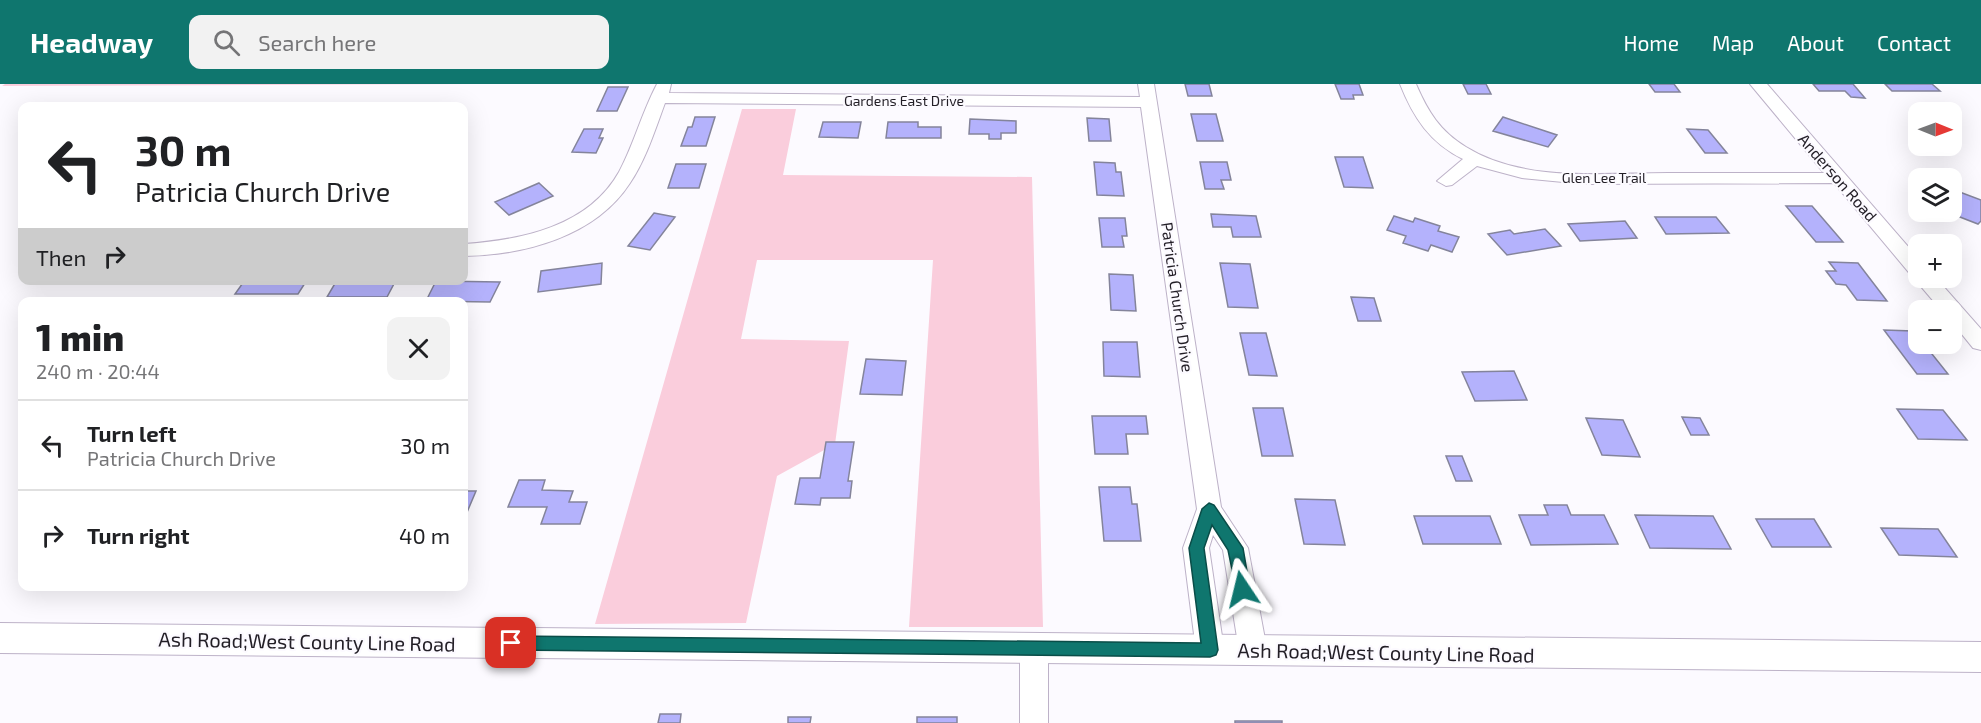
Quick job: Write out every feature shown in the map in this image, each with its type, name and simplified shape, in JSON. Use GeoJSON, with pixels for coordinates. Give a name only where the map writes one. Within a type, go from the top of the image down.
{"type":"FeatureCollection","features":[{"type":"Feature","properties":{"kind":"main road","name":"Ash Road;West County Line Road"},"geometry":{"type":"LineString","coordinates":[[0,638],[1981,657]]}},
{"type":"Feature","properties":{"kind":"street","name":"Glen Lee Trail"},"geometry":{"type":"LineString","coordinates":[[1407,84],[1429,125],[1456,148],[1497,167],[1544,177],[1840,178]]}},
{"type":"Feature","properties":{"kind":"street","name":"Anderson Road"},"geometry":{"type":"LineString","coordinates":[[1758,84],[1908,258]]}},
{"type":"Feature","properties":{"kind":"street"},"geometry":{"type":"LineString","coordinates":[[468,250],[522,243],[577,229],[623,180],[662,91]]}},
{"type":"Feature","properties":{"kind":"street","name":"Gardens East Drive"},"geometry":{"type":"LineString","coordinates":[[662,91],[1148,93]]}},
{"type":"Feature","properties":{"kind":"street","name":"Patricia Church Drive"},"geometry":{"type":"LineString","coordinates":[[1148,93],[1209,509],[1235,548],[1253,650]]}},
{"type":"Feature","properties":{"kind":"street"},"geometry":{"type":"LineString","coordinates":[[1446,181],[1476,158]]}},
{"type":"Feature","properties":{"kind":"street"},"geometry":{"type":"LineString","coordinates":[[1933,288],[1981,344]]}},
{"type":"Feature","properties":{"kind":"street","name":"Patricia Church Drive"},"geometry":{"type":"LineString","coordinates":[[1209,509],[1196,548],[1210,650]]}},
{"type":"Feature","properties":{"kind":"street"},"geometry":{"type":"LineString","coordinates":[[1034,648],[1034,723]]}},
{"type":"Feature","properties":{"kind":"shaded area"},"geometry":{"type":"Polygon","coordinates":[[[5,84],[479,84],[2,86],[5,84]]]}},
{"type":"Feature","properties":{"kind":"shaded area"},"geometry":{"type":"Polygon","coordinates":[[[742,109],[796,109],[783,175],[1032,177],[1043,627],[909,627],[933,260],[757,260],[741,339],[849,341],[835,444],[777,476],[746,623],[595,624],[742,109]]]}},
{"type":"Feature","properties":{"kind":"building"},"geometry":{"type":"Polygon","coordinates":[[[1185,84],[1209,84],[1212,96],[1188,96],[1185,84]]]}},
{"type":"Feature","properties":{"kind":"building"},"geometry":{"type":"Polygon","coordinates":[[[1335,84],[1359,84],[1363,95],[1353,95],[1354,99],[1341,99],[1335,84]]]}},
{"type":"Feature","properties":{"kind":"building"},"geometry":{"type":"Polygon","coordinates":[[[1463,84],[1486,84],[1491,94],[1468,94],[1463,84]]]}},
{"type":"Feature","properties":{"kind":"building"},"geometry":{"type":"Polygon","coordinates":[[[1649,84],[1674,84],[1680,92],[1655,92],[1649,84]]]}},
{"type":"Feature","properties":{"kind":"building"},"geometry":{"type":"Polygon","coordinates":[[[1813,84],[1853,84],[1865,98],[1851,97],[1845,91],[1819,91],[1813,84]]]}},
{"type":"Feature","properties":{"kind":"building"},"geometry":{"type":"Polygon","coordinates":[[[1885,84],[1932,84],[1940,91],[1892,91],[1885,84]]]}},
{"type":"Feature","properties":{"kind":"building"},"geometry":{"type":"Polygon","coordinates":[[[608,87],[628,87],[617,111],[597,111],[608,87]]]}},
{"type":"Feature","properties":{"kind":"building"},"geometry":{"type":"Polygon","coordinates":[[[1191,114],[1216,114],[1223,141],[1197,141],[1191,114]]]}},
{"type":"Feature","properties":{"kind":"building"},"geometry":{"type":"Polygon","coordinates":[[[695,117],[715,117],[706,146],[681,146],[688,127],[692,127],[695,117]]]}},
{"type":"Feature","properties":{"kind":"building"},"geometry":{"type":"Polygon","coordinates":[[[1503,117],[1557,135],[1548,147],[1493,131],[1503,117]]]}},
{"type":"Feature","properties":{"kind":"building"},"geometry":{"type":"Polygon","coordinates":[[[1087,118],[1109,119],[1111,141],[1089,141],[1087,118]]]}},
{"type":"Feature","properties":{"kind":"building"},"geometry":{"type":"Polygon","coordinates":[[[970,119],[1016,121],[1016,133],[1001,133],[1001,139],[989,139],[989,134],[969,134],[970,119]]]}},
{"type":"Feature","properties":{"kind":"building"},"geometry":{"type":"Polygon","coordinates":[[[823,122],[861,122],[858,138],[819,137],[823,122]]]}},
{"type":"Feature","properties":{"kind":"building"},"geometry":{"type":"Polygon","coordinates":[[[888,122],[918,122],[918,127],[941,127],[941,138],[886,138],[888,122]]]}},
{"type":"Feature","properties":{"kind":"building"},"geometry":{"type":"Polygon","coordinates":[[[584,129],[603,129],[599,138],[603,138],[596,153],[572,152],[584,129]]]}},
{"type":"Feature","properties":{"kind":"building"},"geometry":{"type":"Polygon","coordinates":[[[1687,129],[1708,130],[1727,153],[1705,153],[1687,129]]]}},
{"type":"Feature","properties":{"kind":"building"},"geometry":{"type":"Polygon","coordinates":[[[1335,157],[1363,157],[1373,188],[1344,187],[1335,157]]]}},
{"type":"Feature","properties":{"kind":"building"},"geometry":{"type":"Polygon","coordinates":[[[1094,162],[1115,163],[1116,172],[1121,172],[1124,196],[1097,195],[1094,162]]]}},
{"type":"Feature","properties":{"kind":"building"},"geometry":{"type":"Polygon","coordinates":[[[1200,162],[1227,162],[1231,180],[1221,180],[1224,189],[1205,189],[1200,162]]]}},
{"type":"Feature","properties":{"kind":"building"},"geometry":{"type":"Polygon","coordinates":[[[676,164],[706,164],[699,188],[668,188],[676,164]]]}},
{"type":"Feature","properties":{"kind":"building"},"geometry":{"type":"Polygon","coordinates":[[[539,183],[553,196],[509,215],[495,202],[539,183]]]}},
{"type":"Feature","properties":{"kind":"building"},"geometry":{"type":"Polygon","coordinates":[[[1962,193],[1981,200],[1981,221],[1978,224],[1962,218],[1962,193]]]}},
{"type":"Feature","properties":{"kind":"building"},"geometry":{"type":"Polygon","coordinates":[[[1786,206],[1812,206],[1843,242],[1816,242],[1786,206]]]}},
{"type":"Feature","properties":{"kind":"building"},"geometry":{"type":"Polygon","coordinates":[[[654,213],[675,217],[650,250],[628,246],[654,213]]]}},
{"type":"Feature","properties":{"kind":"building"},"geometry":{"type":"Polygon","coordinates":[[[1211,214],[1256,216],[1261,237],[1233,237],[1231,227],[1213,227],[1211,214]]]}},
{"type":"Feature","properties":{"kind":"building"},"geometry":{"type":"Polygon","coordinates":[[[1394,216],[1413,222],[1415,218],[1440,226],[1438,231],[1459,237],[1452,252],[1431,245],[1428,251],[1403,243],[1406,236],[1387,230],[1394,216]]]}},
{"type":"Feature","properties":{"kind":"building"},"geometry":{"type":"Polygon","coordinates":[[[1655,217],[1716,217],[1729,233],[1666,234],[1655,217]]]}},
{"type":"Feature","properties":{"kind":"building"},"geometry":{"type":"Polygon","coordinates":[[[1099,218],[1125,218],[1127,236],[1122,236],[1124,247],[1102,247],[1099,218]]]}},
{"type":"Feature","properties":{"kind":"building"},"geometry":{"type":"Polygon","coordinates":[[[1625,221],[1637,238],[1580,241],[1568,224],[1625,221]]]}},
{"type":"Feature","properties":{"kind":"building"},"geometry":{"type":"Polygon","coordinates":[[[1545,229],[1561,246],[1507,255],[1488,234],[1510,230],[1514,234],[1545,229]]]}},
{"type":"Feature","properties":{"kind":"building"},"geometry":{"type":"Polygon","coordinates":[[[1829,262],[1858,263],[1887,301],[1857,300],[1846,285],[1836,284],[1826,271],[1836,271],[1829,262]]]}},
{"type":"Feature","properties":{"kind":"building"},"geometry":{"type":"Polygon","coordinates":[[[602,263],[601,284],[538,292],[541,271],[602,263]]]}},
{"type":"Feature","properties":{"kind":"building"},"geometry":{"type":"Polygon","coordinates":[[[1220,263],[1250,264],[1258,308],[1228,307],[1220,263]]]}},
{"type":"Feature","properties":{"kind":"building"},"geometry":{"type":"Polygon","coordinates":[[[1109,274],[1133,275],[1136,311],[1111,310],[1109,274]]]}},
{"type":"Feature","properties":{"kind":"building"},"geometry":{"type":"Polygon","coordinates":[[[468,282],[500,282],[490,302],[468,302],[468,297],[428,297],[434,285],[468,285],[468,282]]]}},
{"type":"Feature","properties":{"kind":"building"},"geometry":{"type":"Polygon","coordinates":[[[241,285],[304,285],[298,294],[235,294],[241,285]]]}},
{"type":"Feature","properties":{"kind":"building"},"geometry":{"type":"Polygon","coordinates":[[[334,285],[393,285],[387,297],[327,297],[334,285]]]}},
{"type":"Feature","properties":{"kind":"building"},"geometry":{"type":"Polygon","coordinates":[[[1351,297],[1374,298],[1381,321],[1358,321],[1351,297]]]}},
{"type":"Feature","properties":{"kind":"building"},"geometry":{"type":"Polygon","coordinates":[[[1884,330],[1908,331],[1908,354],[1932,354],[1948,374],[1917,374],[1884,330]]]}},
{"type":"Feature","properties":{"kind":"building"},"geometry":{"type":"Polygon","coordinates":[[[1240,333],[1266,333],[1277,376],[1249,375],[1240,333]]]}},
{"type":"Feature","properties":{"kind":"building"},"geometry":{"type":"Polygon","coordinates":[[[1103,342],[1137,342],[1140,377],[1104,376],[1103,342]]]}},
{"type":"Feature","properties":{"kind":"building"},"geometry":{"type":"Polygon","coordinates":[[[866,359],[906,361],[902,395],[860,394],[866,359]]]}},
{"type":"Feature","properties":{"kind":"building"},"geometry":{"type":"Polygon","coordinates":[[[1514,371],[1527,400],[1475,401],[1462,372],[1514,371]]]}},
{"type":"Feature","properties":{"kind":"building"},"geometry":{"type":"Polygon","coordinates":[[[1253,408],[1283,408],[1293,456],[1262,456],[1253,408]]]}},
{"type":"Feature","properties":{"kind":"building"},"geometry":{"type":"Polygon","coordinates":[[[1897,409],[1943,410],[1967,440],[1918,439],[1897,409]]]}},
{"type":"Feature","properties":{"kind":"building"},"geometry":{"type":"Polygon","coordinates":[[[1092,416],[1146,416],[1148,434],[1126,434],[1128,454],[1095,454],[1092,416]]]}},
{"type":"Feature","properties":{"kind":"building"},"geometry":{"type":"Polygon","coordinates":[[[1682,417],[1700,418],[1709,435],[1691,435],[1682,417]]]}},
{"type":"Feature","properties":{"kind":"building"},"geometry":{"type":"Polygon","coordinates":[[[1586,418],[1623,420],[1640,457],[1602,455],[1586,418]]]}},
{"type":"Feature","properties":{"kind":"building"},"geometry":{"type":"Polygon","coordinates":[[[826,442],[854,442],[848,481],[852,481],[850,498],[821,498],[820,505],[795,504],[800,478],[820,478],[826,442]]]}},
{"type":"Feature","properties":{"kind":"building"},"geometry":{"type":"Polygon","coordinates":[[[1446,456],[1462,456],[1472,481],[1456,481],[1446,456]]]}},
{"type":"Feature","properties":{"kind":"building"},"geometry":{"type":"Polygon","coordinates":[[[519,480],[545,480],[542,490],[573,491],[569,502],[587,502],[580,524],[541,524],[547,507],[508,507],[519,480]]]}},
{"type":"Feature","properties":{"kind":"building"},"geometry":{"type":"Polygon","coordinates":[[[1099,487],[1130,487],[1132,504],[1137,504],[1141,541],[1104,541],[1099,487]]]}},
{"type":"Feature","properties":{"kind":"building"},"geometry":{"type":"Polygon","coordinates":[[[468,491],[476,491],[468,510],[468,491]]]}},
{"type":"Feature","properties":{"kind":"building"},"geometry":{"type":"Polygon","coordinates":[[[1295,499],[1335,500],[1345,545],[1304,544],[1295,499]]]}},
{"type":"Feature","properties":{"kind":"building"},"geometry":{"type":"Polygon","coordinates":[[[1544,505],[1567,505],[1571,515],[1604,515],[1618,544],[1531,545],[1519,515],[1548,515],[1544,505]]]}},
{"type":"Feature","properties":{"kind":"building"},"geometry":{"type":"Polygon","coordinates":[[[1635,515],[1713,516],[1731,549],[1650,548],[1635,515]]]}},
{"type":"Feature","properties":{"kind":"building"},"geometry":{"type":"Polygon","coordinates":[[[1414,516],[1490,516],[1501,544],[1423,544],[1414,516]]]}},
{"type":"Feature","properties":{"kind":"building"},"geometry":{"type":"Polygon","coordinates":[[[1756,519],[1814,519],[1831,547],[1772,547],[1756,519]]]}},
{"type":"Feature","properties":{"kind":"building"},"geometry":{"type":"Polygon","coordinates":[[[1881,528],[1938,529],[1957,557],[1899,555],[1881,528]]]}},
{"type":"Feature","properties":{"kind":"building"},"geometry":{"type":"Polygon","coordinates":[[[660,714],[681,714],[680,723],[658,723],[660,714]]]}},
{"type":"Feature","properties":{"kind":"building"},"geometry":{"type":"Polygon","coordinates":[[[788,717],[811,717],[810,723],[788,723],[788,717]]]}},
{"type":"Feature","properties":{"kind":"building"},"geometry":{"type":"Polygon","coordinates":[[[917,717],[957,717],[957,723],[917,723],[917,717]]]}},
{"type":"Feature","properties":{"kind":"building"},"geometry":{"type":"Polygon","coordinates":[[[1235,721],[1282,721],[1282,723],[1235,723],[1235,721]]]}},
{"type":"Feature","properties":{"kind":"route"},"geometry":{"type":"LineString","coordinates":[[511,643],[1210,650],[1196,548],[1209,509],[1235,548],[1242,589]]}}]}
